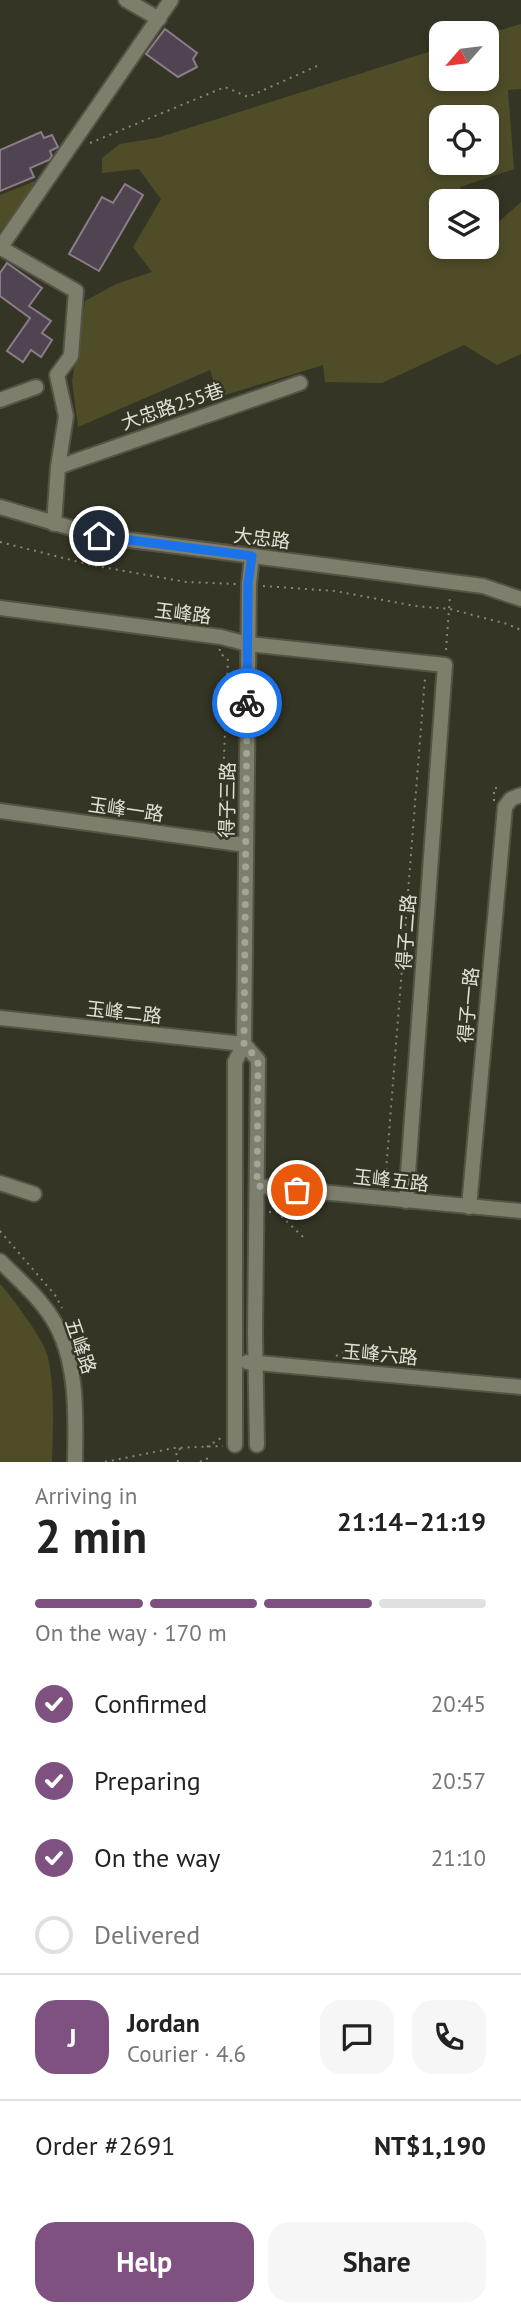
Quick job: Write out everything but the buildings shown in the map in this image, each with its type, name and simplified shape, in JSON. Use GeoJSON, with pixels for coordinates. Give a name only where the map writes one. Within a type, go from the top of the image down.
{"type":"FeatureCollection","features":[{"type":"Feature","properties":{"kind":"street"},"geometry":{"type":"LineString","coordinates":[[126,0],[159,19]]}},
{"type":"Feature","properties":{"kind":"street"},"geometry":{"type":"LineString","coordinates":[[54,524],[65,415],[57,375],[71,356],[76,291],[0,248],[171,0]]}},
{"type":"Feature","properties":{"kind":"street","name":"大忠路255巷"},"geometry":{"type":"LineString","coordinates":[[58,467],[299,383]]}},
{"type":"Feature","properties":{"kind":"street"},"geometry":{"type":"LineString","coordinates":[[0,400],[36,387]]}},
{"type":"Feature","properties":{"kind":"street","name":"大忠路"},"geometry":{"type":"LineString","coordinates":[[0,507],[99,536],[484,586],[521,599]]}},
{"type":"Feature","properties":{"kind":"street","name":"得子三路"},"geometry":{"type":"LineString","coordinates":[[244,1044],[248,584],[252,556]]}},
{"type":"Feature","properties":{"kind":"street","name":"玉峰路"},"geometry":{"type":"LineString","coordinates":[[0,608],[248,644],[439,664]]}},
{"type":"Feature","properties":{"kind":"street","name":"得子二路"},"geometry":{"type":"LineString","coordinates":[[406,1196],[439,664]]}},
{"type":"Feature","properties":{"kind":"street","name":"得子一路"},"geometry":{"type":"LineString","coordinates":[[469,1207],[505,807],[511,799],[521,795]]}},
{"type":"Feature","properties":{"kind":"street","name":"玉峰一路"},"geometry":{"type":"LineString","coordinates":[[0,811],[246,845]]}},
{"type":"Feature","properties":{"kind":"street","name":"玉峰二路"},"geometry":{"type":"LineString","coordinates":[[0,1018],[244,1044]]}},
{"type":"Feature","properties":{"kind":"street"},"geometry":{"type":"LineString","coordinates":[[235,1446],[235,1062],[244,1044],[258,1060],[257,1445]]}},
{"type":"Feature","properties":{"kind":"street"},"geometry":{"type":"LineString","coordinates":[[0,1183],[34,1194]]}},
{"type":"Feature","properties":{"kind":"street","name":"玉峰五路"},"geometry":{"type":"LineString","coordinates":[[257,1186],[406,1196],[469,1207],[521,1211]]}},
{"type":"Feature","properties":{"kind":"street","name":"五峰路"},"geometry":{"type":"LineString","coordinates":[[0,1261],[37,1298],[53,1319],[63,1343],[75,1390],[75,1462]]}},
{"type":"Feature","properties":{"kind":"street","name":"玉峰六路"},"geometry":{"type":"LineString","coordinates":[[236,1361],[521,1387]]}},
{"type":"Feature","properties":{"kind":"path"},"geometry":{"type":"LineString","coordinates":[[90,143],[225,88],[248,97],[317,66]]}},
{"type":"Feature","properties":{"kind":"path"},"geometry":{"type":"LineString","coordinates":[[406,1196],[388,1184],[386,1171],[426,669],[439,664],[451,582]]}},
{"type":"Feature","properties":{"kind":"path"},"geometry":{"type":"LineString","coordinates":[[220,842],[228,660],[219,652],[221,638]]}},
{"type":"Feature","properties":{"kind":"path"},"geometry":{"type":"LineString","coordinates":[[262,1212],[277,1212],[303,1237]]}},
{"type":"Feature","properties":{"kind":"path"},"geometry":{"type":"LineString","coordinates":[[207,1447],[221,1439]]}},
{"type":"Feature","properties":{"kind":"path"},"geometry":{"type":"LineString","coordinates":[[105,1462],[182,1447],[235,1446]]}},
{"type":"Feature","properties":{"kind":"path"},"geometry":{"type":"LineString","coordinates":[[178,1462],[177,1452],[182,1447]]}},
{"type":"Feature","properties":{"kind":"path"},"geometry":{"type":"LineString","coordinates":[[201,1462],[212,1458]]}},
{"type":"Feature","properties":{"kind":"shaded area"},"geometry":{"type":"Polygon","coordinates":[[[521,24],[521,89],[508,90],[514,169],[499,174],[499,105],[429,105],[429,175],[496,175],[461,189],[429,189],[429,259],[499,259],[499,222],[521,202],[521,354],[497,365],[464,345],[382,383],[325,382],[323,365],[219,397],[210,370],[78,427],[72,381],[85,301],[116,284],[152,272],[133,247],[161,199],[139,169],[102,173],[102,158],[120,144],[157,138],[429,52],[429,91],[499,91],[499,30],[521,24]]]}},
{"type":"Feature","properties":{"kind":"shaded area"},"geometry":{"type":"Polygon","coordinates":[[[38,180],[0,232],[0,195],[38,180]]]}},
{"type":"Feature","properties":{"kind":"shaded area"},"geometry":{"type":"Polygon","coordinates":[[[0,1284],[35,1330],[46,1350],[53,1396],[52,1462],[0,1462],[0,1284]]]}},
{"type":"Feature","properties":{"kind":"way so far"},"geometry":{"type":"LineString","coordinates":[[247,703],[244,1044],[258,1060],[257,1186],[297,1190]]}},
{"type":"Feature","properties":{"kind":"route"},"geometry":{"type":"LineString","coordinates":[[99,536],[252,556],[248,584],[247,703]]}}]}
